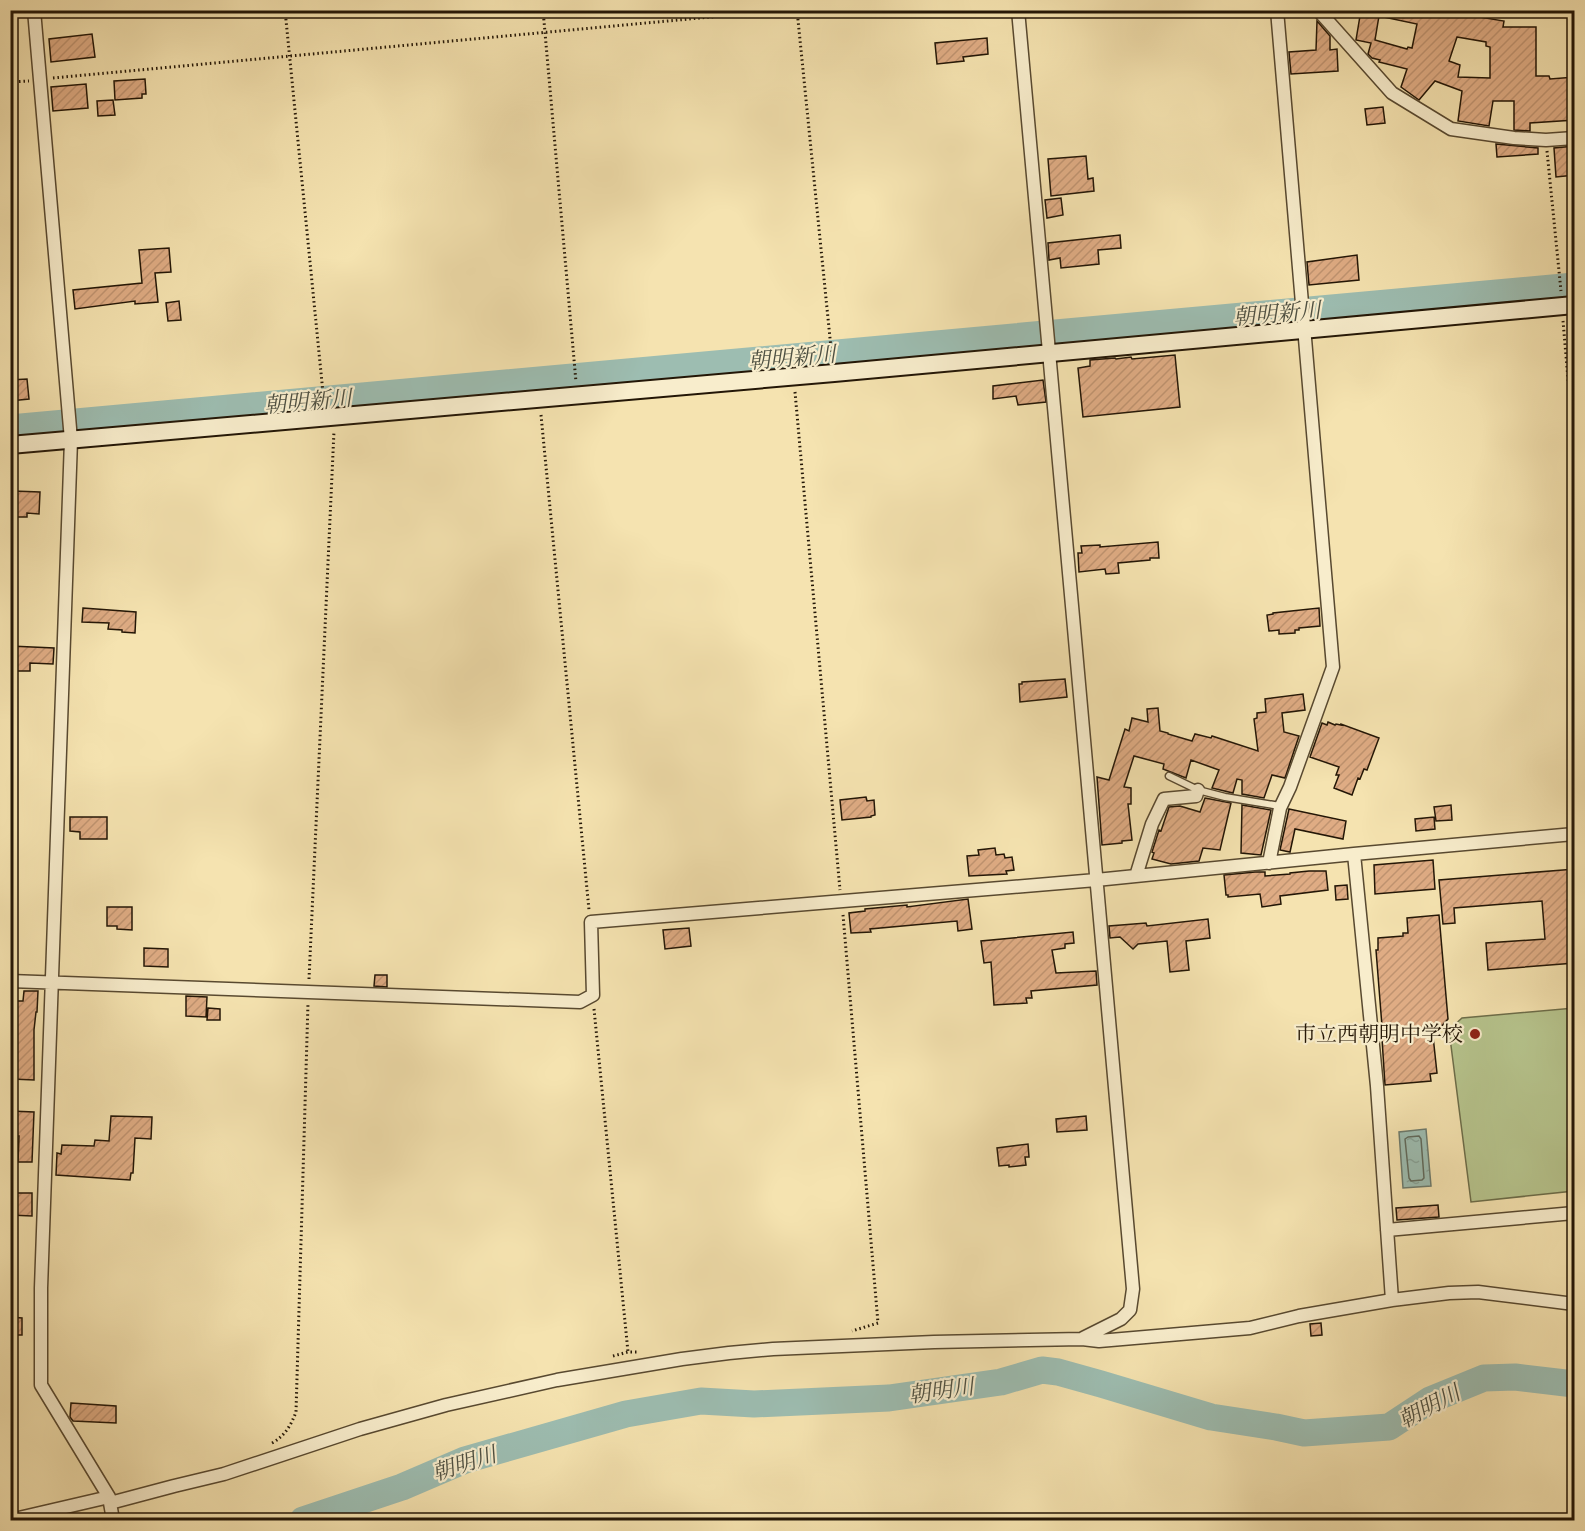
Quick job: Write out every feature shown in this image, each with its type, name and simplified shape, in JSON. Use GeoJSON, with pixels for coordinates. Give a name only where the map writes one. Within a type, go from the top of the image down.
{"type":"FeatureCollection","features":[{"type":"Feature","properties":{"kind":"street"},"geometry":{"type":"LineString","coordinates":[[34,10],[71,434],[41,1288],[41,1385],[109,1500],[113,1521]]}},
{"type":"Feature","properties":{"kind":"street"},"geometry":{"type":"LineString","coordinates":[[1018,10],[1133,1289],[1130,1310],[1122,1319],[1082,1339]]}},
{"type":"Feature","properties":{"kind":"street"},"geometry":{"type":"LineString","coordinates":[[1269,863],[1280,806],[1290,787],[1333,667],[1277,10]]}},
{"type":"Feature","properties":{"kind":"street"},"geometry":{"type":"LineString","coordinates":[[1318,10],[1392,93],[1450,129],[1514,138],[1546,140],[1575,138]]}},
{"type":"Feature","properties":{"kind":"street"},"geometry":{"type":"LineString","coordinates":[[10,445],[71,434],[794,377],[1049,340],[1304,324],[1566,301]]}},
{"type":"Feature","properties":{"kind":"street"},"geometry":{"type":"LineString","coordinates":[[1136,876],[1152,824],[1164,799],[1196,796],[1198,790]]}},
{"type":"Feature","properties":{"kind":"street"},"geometry":{"type":"LineString","coordinates":[[10,981],[580,1002],[593,995],[591,922],[1096,880],[1575,834]]}},
{"type":"Feature","properties":{"kind":"street"},"geometry":{"type":"LineString","coordinates":[[1354,854],[1377,1086],[1392,1300]]}},
{"type":"Feature","properties":{"kind":"street"},"geometry":{"type":"LineString","coordinates":[[1387,1230],[1575,1213]]}},
{"type":"Feature","properties":{"kind":"street"},"geometry":{"type":"LineString","coordinates":[[10,1520],[224,1474],[360,1429],[446,1405],[557,1380],[682,1359],[772,1349],[934,1342],[1082,1339],[1099,1341],[1250,1328],[1299,1316],[1449,1293],[1478,1292],[1575,1304]]}},
{"type":"Feature","properties":{"kind":"lane"},"geometry":{"type":"LineString","coordinates":[[1169,776],[1198,790],[1252,803],[1280,806]]}},
{"type":"Feature","properties":{"kind":"path"},"geometry":{"type":"LineString","coordinates":[[285,10],[325,405]]}},
{"type":"Feature","properties":{"kind":"path"},"geometry":{"type":"LineString","coordinates":[[543,10],[575,372]]}},
{"type":"Feature","properties":{"kind":"path"},"geometry":{"type":"LineString","coordinates":[[41,80],[786,10]]}},
{"type":"Feature","properties":{"kind":"path"},"geometry":{"type":"LineString","coordinates":[[798,10],[832,359]]}},
{"type":"Feature","properties":{"kind":"path"},"geometry":{"type":"LineString","coordinates":[[1546,140],[1559,278],[1566,301],[1575,448]]}},
{"type":"Feature","properties":{"kind":"path"},"geometry":{"type":"LineString","coordinates":[[539,398],[591,922]]}},
{"type":"Feature","properties":{"kind":"path"},"geometry":{"type":"LineString","coordinates":[[593,995],[628,1352]]}},
{"type":"Feature","properties":{"kind":"green space"},"geometry":{"type":"Polygon","coordinates":[[[1574,1008],[1574,1191],[1471,1202],[1449,1030],[1462,1018],[1574,1008]]]}},
{"type":"Feature","properties":{"kind":"water"},"geometry":{"type":"Polygon","coordinates":[[[1426,1129],[1431,1186],[1403,1188],[1399,1132],[1426,1129]]]}},
{"type":"Feature","properties":{"kind":"building"},"geometry":{"type":"Polygon","coordinates":[[[1361,10],[1474,10],[1473,16],[1504,21],[1503,27],[1536,27],[1536,76],[1549,76],[1550,79],[1575,77],[1575,120],[1530,123],[1530,131],[1514,130],[1514,101],[1493,101],[1489,126],[1458,121],[1462,91],[1435,81],[1419,100],[1401,87],[1407,69],[1379,62],[1380,60],[1368,54],[1371,43],[1356,40],[1361,10]],[[1379,16],[1375,40],[1407,49],[1412,48],[1417,24],[1379,16]],[[1457,37],[1449,61],[1460,65],[1458,77],[1490,78],[1490,47],[1486,46],[1486,42],[1457,37]]]}},
{"type":"Feature","properties":{"kind":"building"},"geometry":{"type":"Polygon","coordinates":[[[1317,21],[1330,36],[1330,50],[1337,49],[1338,71],[1291,74],[1289,52],[1316,50],[1317,21]]]}},
{"type":"Feature","properties":{"kind":"building"},"geometry":{"type":"Polygon","coordinates":[[[92,34],[95,57],[51,62],[49,39],[92,34]]]}},
{"type":"Feature","properties":{"kind":"building"},"geometry":{"type":"Polygon","coordinates":[[[987,38],[988,54],[963,57],[964,61],[937,64],[935,43],[987,38]]]}},
{"type":"Feature","properties":{"kind":"building"},"geometry":{"type":"Polygon","coordinates":[[[145,79],[146,94],[142,94],[142,98],[115,100],[114,81],[145,79]]]}},
{"type":"Feature","properties":{"kind":"building"},"geometry":{"type":"Polygon","coordinates":[[[86,84],[88,108],[53,111],[51,87],[86,84]]]}},
{"type":"Feature","properties":{"kind":"building"},"geometry":{"type":"Polygon","coordinates":[[[113,100],[115,115],[98,116],[97,101],[113,100]]]}},
{"type":"Feature","properties":{"kind":"building"},"geometry":{"type":"Polygon","coordinates":[[[1383,107],[1385,123],[1367,125],[1365,109],[1383,107]]]}},
{"type":"Feature","properties":{"kind":"building"},"geometry":{"type":"Polygon","coordinates":[[[1496,144],[1538,148],[1538,154],[1497,157],[1496,144]]]}},
{"type":"Feature","properties":{"kind":"building"},"geometry":{"type":"Polygon","coordinates":[[[1575,146],[1575,175],[1556,177],[1554,148],[1575,146]]]}},
{"type":"Feature","properties":{"kind":"building"},"geometry":{"type":"Polygon","coordinates":[[[1086,156],[1088,179],[1093,178],[1094,191],[1051,196],[1048,159],[1086,156]]]}},
{"type":"Feature","properties":{"kind":"building"},"geometry":{"type":"Polygon","coordinates":[[[1061,198],[1063,215],[1047,218],[1045,200],[1061,198]]]}},
{"type":"Feature","properties":{"kind":"building"},"geometry":{"type":"Polygon","coordinates":[[[1120,235],[1121,248],[1098,250],[1099,264],[1061,268],[1060,258],[1049,260],[1048,243],[1120,235]]]}},
{"type":"Feature","properties":{"kind":"building"},"geometry":{"type":"Polygon","coordinates":[[[169,248],[171,272],[155,273],[158,302],[135,304],[135,301],[75,309],[73,290],[142,283],[139,250],[169,248]]]}},
{"type":"Feature","properties":{"kind":"building"},"geometry":{"type":"Polygon","coordinates":[[[1357,255],[1359,280],[1309,285],[1307,262],[1357,255]]]}},
{"type":"Feature","properties":{"kind":"building"},"geometry":{"type":"Polygon","coordinates":[[[179,301],[181,320],[168,321],[166,303],[179,301]]]}},
{"type":"Feature","properties":{"kind":"building"},"geometry":{"type":"Polygon","coordinates":[[[1175,355],[1180,407],[1083,417],[1078,368],[1090,366],[1090,360],[1175,355]]]}},
{"type":"Feature","properties":{"kind":"building"},"geometry":{"type":"Polygon","coordinates":[[[27,379],[29,399],[10,401],[10,380],[27,379]]]}},
{"type":"Feature","properties":{"kind":"building"},"geometry":{"type":"Polygon","coordinates":[[[1043,380],[1046,402],[1018,405],[1016,396],[993,399],[993,386],[1043,380]]]}},
{"type":"Feature","properties":{"kind":"building"},"geometry":{"type":"Polygon","coordinates":[[[13,491],[40,492],[39,514],[27,513],[27,517],[10,517],[10,498],[13,498],[13,491]]]}},
{"type":"Feature","properties":{"kind":"building"},"geometry":{"type":"Polygon","coordinates":[[[1158,542],[1159,558],[1118,563],[1119,573],[1106,574],[1105,569],[1079,572],[1078,553],[1082,553],[1081,546],[1100,545],[1100,547],[1158,542]]]}},
{"type":"Feature","properties":{"kind":"building"},"geometry":{"type":"Polygon","coordinates":[[[83,608],[136,612],[135,633],[108,629],[109,623],[82,622],[83,608]]]}},
{"type":"Feature","properties":{"kind":"building"},"geometry":{"type":"Polygon","coordinates":[[[1319,608],[1320,626],[1299,628],[1295,630],[1295,633],[1279,634],[1279,630],[1269,631],[1267,615],[1319,608]]]}},
{"type":"Feature","properties":{"kind":"building"},"geometry":{"type":"Polygon","coordinates":[[[10,646],[54,648],[53,664],[30,663],[30,671],[10,671],[10,646]]]}},
{"type":"Feature","properties":{"kind":"building"},"geometry":{"type":"Polygon","coordinates":[[[1065,679],[1067,697],[1020,702],[1019,684],[1022,682],[1065,679]]]}},
{"type":"Feature","properties":{"kind":"building"},"geometry":{"type":"Polygon","coordinates":[[[1303,694],[1305,710],[1282,713],[1284,732],[1299,736],[1285,778],[1272,775],[1264,798],[1242,794],[1242,780],[1237,779],[1233,793],[1212,788],[1219,770],[1191,760],[1186,778],[1163,769],[1164,764],[1134,756],[1124,787],[1131,788],[1131,804],[1128,804],[1132,840],[1102,845],[1097,777],[1109,780],[1125,729],[1129,731],[1132,718],[1148,722],[1147,709],[1158,708],[1160,731],[1192,741],[1195,734],[1211,738],[1212,736],[1258,751],[1254,719],[1257,718],[1257,713],[1266,712],[1265,699],[1303,694]]]}},
{"type":"Feature","properties":{"kind":"building"},"geometry":{"type":"Polygon","coordinates":[[[1328,722],[1335,725],[1341,724],[1379,738],[1367,770],[1364,769],[1360,779],[1358,778],[1352,795],[1334,788],[1339,775],[1336,775],[1339,767],[1310,757],[1322,723],[1327,725],[1328,722]]]}},
{"type":"Feature","properties":{"kind":"building"},"geometry":{"type":"Polygon","coordinates":[[[866,797],[867,801],[874,800],[875,815],[842,820],[840,800],[866,797]]]}},
{"type":"Feature","properties":{"kind":"building"},"geometry":{"type":"Polygon","coordinates":[[[1205,798],[1231,803],[1220,850],[1203,848],[1199,861],[1171,864],[1152,859],[1159,830],[1161,831],[1169,807],[1180,806],[1200,812],[1205,798]]]}},
{"type":"Feature","properties":{"kind":"building"},"geometry":{"type":"Polygon","coordinates":[[[1242,805],[1271,810],[1261,855],[1241,853],[1242,805]]]}},
{"type":"Feature","properties":{"kind":"building"},"geometry":{"type":"Polygon","coordinates":[[[1451,805],[1452,820],[1436,821],[1434,807],[1451,805]]]}},
{"type":"Feature","properties":{"kind":"building"},"geometry":{"type":"Polygon","coordinates":[[[1289,809],[1346,821],[1343,839],[1295,829],[1290,852],[1280,850],[1289,809]]]}},
{"type":"Feature","properties":{"kind":"building"},"geometry":{"type":"Polygon","coordinates":[[[70,817],[107,817],[107,839],[80,839],[80,832],[70,831],[70,817]]]}},
{"type":"Feature","properties":{"kind":"building"},"geometry":{"type":"Polygon","coordinates":[[[1434,817],[1435,829],[1416,831],[1415,819],[1434,817]]]}},
{"type":"Feature","properties":{"kind":"building"},"geometry":{"type":"Polygon","coordinates":[[[995,848],[996,855],[1004,854],[1005,858],[1012,857],[1014,870],[1006,871],[1007,874],[969,876],[967,856],[979,855],[978,850],[995,848]]]}},
{"type":"Feature","properties":{"kind":"building"},"geometry":{"type":"Polygon","coordinates":[[[1433,860],[1435,889],[1375,894],[1374,865],[1433,860]]]}},
{"type":"Feature","properties":{"kind":"building"},"geometry":{"type":"Polygon","coordinates":[[[1575,869],[1575,896],[1568,896],[1571,935],[1575,935],[1575,963],[1488,970],[1486,943],[1545,939],[1542,901],[1454,908],[1455,923],[1443,924],[1439,880],[1575,869]]]}},
{"type":"Feature","properties":{"kind":"building"},"geometry":{"type":"Polygon","coordinates":[[[1326,871],[1328,890],[1280,896],[1281,904],[1262,907],[1260,894],[1228,897],[1226,895],[1224,875],[1265,872],[1265,876],[1326,871]]]}},
{"type":"Feature","properties":{"kind":"building"},"geometry":{"type":"Polygon","coordinates":[[[1347,885],[1348,899],[1336,900],[1335,886],[1347,885]]]}},
{"type":"Feature","properties":{"kind":"building"},"geometry":{"type":"Polygon","coordinates":[[[968,899],[972,929],[958,931],[957,921],[870,929],[871,932],[851,933],[849,913],[865,911],[865,909],[907,905],[907,907],[968,899]]]}},
{"type":"Feature","properties":{"kind":"building"},"geometry":{"type":"Polygon","coordinates":[[[107,907],[132,907],[132,930],[107,926],[107,907]]]}},
{"type":"Feature","properties":{"kind":"building"},"geometry":{"type":"Polygon","coordinates":[[[1439,915],[1448,1019],[1433,1036],[1437,1073],[1430,1074],[1431,1081],[1385,1085],[1376,950],[1378,950],[1378,938],[1403,936],[1403,933],[1408,933],[1407,918],[1439,915]]]}},
{"type":"Feature","properties":{"kind":"building"},"geometry":{"type":"Polygon","coordinates":[[[1208,919],[1210,938],[1186,941],[1189,970],[1170,972],[1167,941],[1138,944],[1133,949],[1120,937],[1110,938],[1109,926],[1146,923],[1147,926],[1208,919]]]}},
{"type":"Feature","properties":{"kind":"building"},"geometry":{"type":"Polygon","coordinates":[[[689,928],[691,946],[665,949],[663,930],[689,928]]]}},
{"type":"Feature","properties":{"kind":"building"},"geometry":{"type":"Polygon","coordinates":[[[1073,932],[1074,943],[1065,944],[1065,948],[1052,950],[1056,973],[1096,971],[1097,985],[1031,991],[1032,998],[1026,998],[1027,1003],[994,1005],[991,962],[984,963],[981,941],[1073,932]]]}},
{"type":"Feature","properties":{"kind":"building"},"geometry":{"type":"Polygon","coordinates":[[[144,948],[168,949],[168,967],[144,966],[144,948]]]}},
{"type":"Feature","properties":{"kind":"building"},"geometry":{"type":"Polygon","coordinates":[[[375,975],[387,975],[387,987],[374,986],[375,975]]]}},
{"type":"Feature","properties":{"kind":"building"},"geometry":{"type":"Polygon","coordinates":[[[24,991],[38,991],[34,1030],[34,1080],[12,1079],[12,1041],[17,1041],[17,1014],[10,1014],[10,1001],[23,1001],[24,991]]]}},
{"type":"Feature","properties":{"kind":"building"},"geometry":{"type":"Polygon","coordinates":[[[186,996],[207,997],[206,1017],[186,1016],[186,996]]]}},
{"type":"Feature","properties":{"kind":"building"},"geometry":{"type":"Polygon","coordinates":[[[208,1008],[220,1009],[220,1020],[207,1020],[208,1008]]]}},
{"type":"Feature","properties":{"kind":"building"},"geometry":{"type":"Polygon","coordinates":[[[10,1111],[34,1112],[32,1162],[18,1162],[19,1136],[15,1136],[15,1129],[10,1129],[10,1111]]]}},
{"type":"Feature","properties":{"kind":"building"},"geometry":{"type":"Polygon","coordinates":[[[111,1116],[152,1117],[151,1139],[135,1138],[133,1173],[131,1173],[130,1180],[56,1175],[57,1153],[61,1154],[62,1145],[94,1146],[95,1140],[109,1141],[111,1116]]]}},
{"type":"Feature","properties":{"kind":"building"},"geometry":{"type":"Polygon","coordinates":[[[1086,1116],[1087,1130],[1057,1132],[1056,1119],[1086,1116]]]}},
{"type":"Feature","properties":{"kind":"building"},"geometry":{"type":"Polygon","coordinates":[[[1028,1144],[1029,1157],[1025,1157],[1026,1165],[999,1166],[997,1148],[1028,1144]]]}},
{"type":"Feature","properties":{"kind":"building"},"geometry":{"type":"Polygon","coordinates":[[[10,1193],[32,1193],[32,1216],[10,1215],[10,1193]]]}},
{"type":"Feature","properties":{"kind":"building"},"geometry":{"type":"Polygon","coordinates":[[[1438,1205],[1439,1217],[1397,1220],[1396,1208],[1438,1205]]]}},
{"type":"Feature","properties":{"kind":"building"},"geometry":{"type":"Polygon","coordinates":[[[10,1317],[22,1318],[22,1335],[10,1335],[10,1317]]]}},
{"type":"Feature","properties":{"kind":"building"},"geometry":{"type":"Polygon","coordinates":[[[1321,1323],[1322,1335],[1311,1336],[1310,1324],[1321,1323]]]}},
{"type":"Feature","properties":{"kind":"building"},"geometry":{"type":"Polygon","coordinates":[[[71,1403],[116,1406],[116,1423],[73,1421],[70,1417],[71,1403]]]}},
{"type":"Feature","properties":{"kind":"waterway","name":"朝明新川"},"geometry":{"type":"LineString","coordinates":[[10,428],[1574,286]]}},
{"type":"Feature","properties":{"kind":"waterway","name":"朝明川"},"geometry":{"type":"LineString","coordinates":[[303,1520],[402,1487],[465,1460],[626,1414],[701,1401],[754,1404],[889,1398],[1001,1382],[1042,1370],[1058,1372],[1211,1417],[1304,1433],[1389,1427],[1430,1400],[1484,1378],[1515,1377],[1574,1384]]}},
{"type":"Feature","properties":{"kind":"place","name":"市立西朝明中学校"},"geometry":{"type":"Point","coordinates":[1475,1034]}}]}
